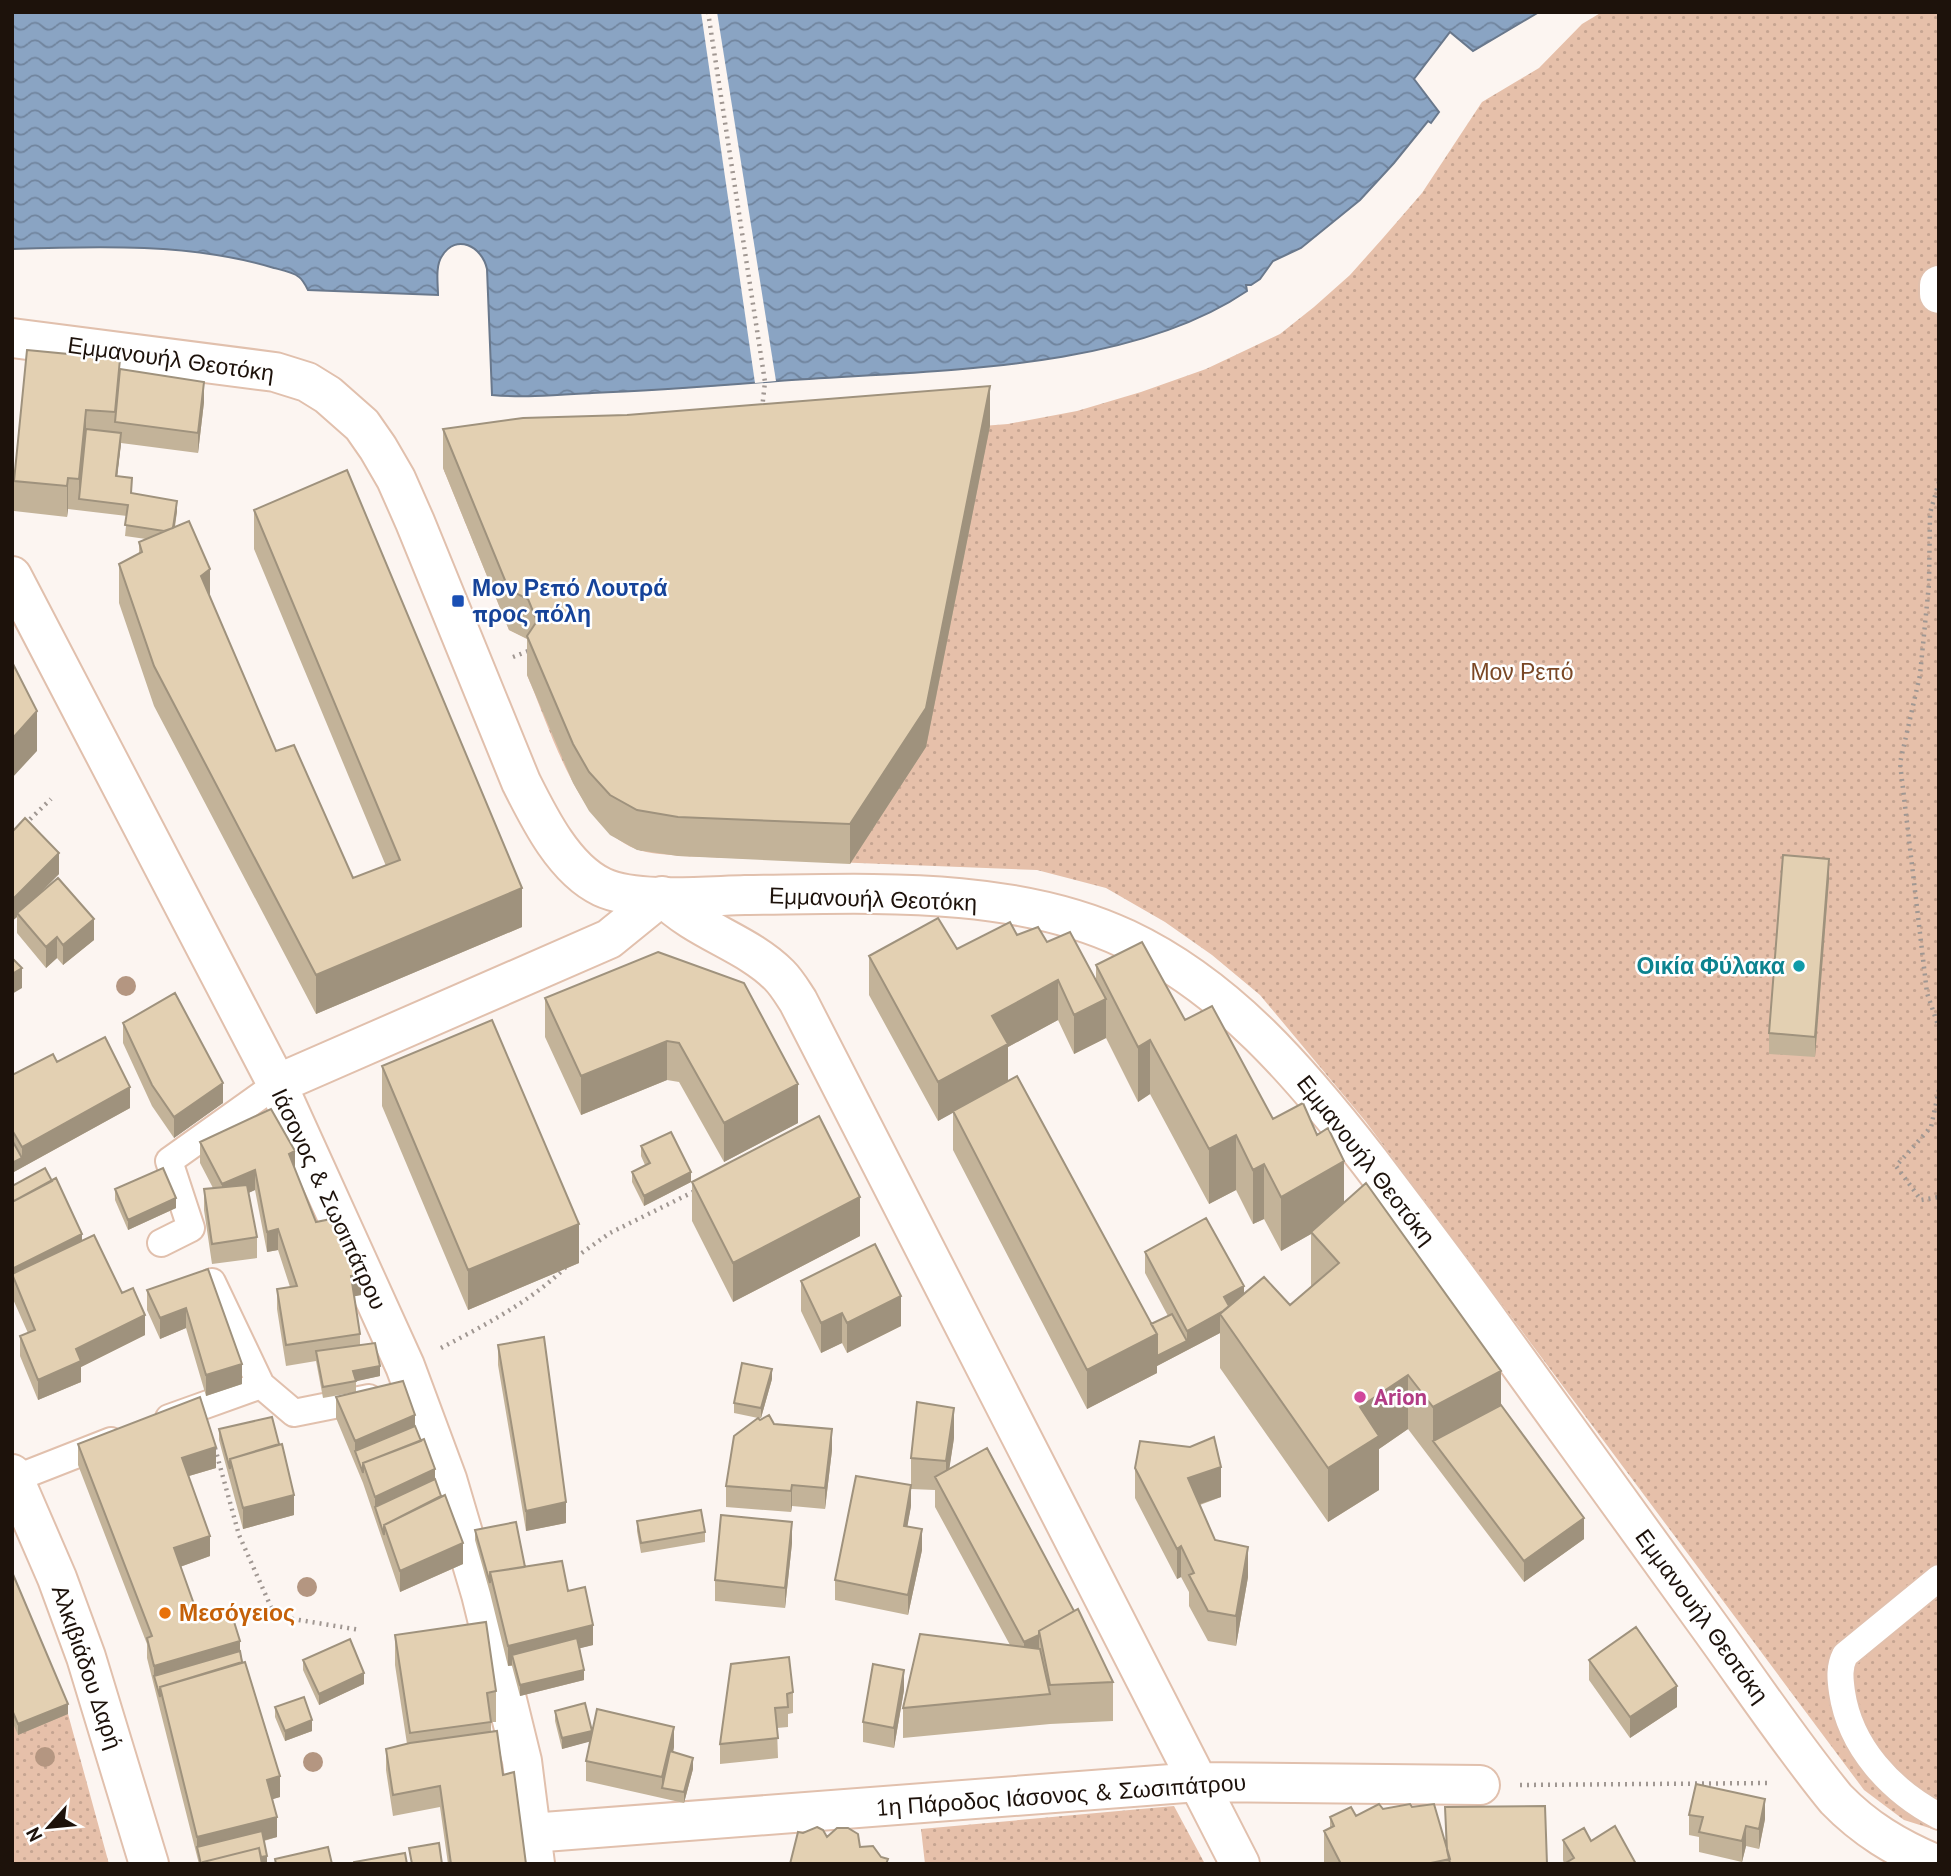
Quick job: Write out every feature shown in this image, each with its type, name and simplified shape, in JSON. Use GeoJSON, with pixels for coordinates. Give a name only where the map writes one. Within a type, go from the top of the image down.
{"type":"FeatureCollection","features":[{"type":"Feature","properties":{"kind":"street"},"geometry":{"type":"LineString","coordinates":[[1939,285],[1939,294]]}},
{"type":"Feature","properties":{"kind":"street","name":"Εμμανουήλ Θεοτόκη"},"geometry":{"type":"LineString","coordinates":[[12,338],[275,372],[307,382],[345,408],[362,425],[397,479],[521,782],[548,833],[584,875],[599,886],[617,892],[662,896],[893,895],[1020,907],[1068,918],[1124,938],[1174,965],[1214,994],[1278,1052],[1320,1098],[1424,1233],[1828,1789],[1868,1828],[1887,1856],[1935,1864]]}},
{"type":"Feature","properties":{"kind":"street","name":"Ιάσονος & Σωσιπάτρου"},"geometry":{"type":"LineString","coordinates":[[12,576],[277,1084],[409,1378],[447,1479],[481,1594],[522,1761],[533,1848]]}},
{"type":"Feature","properties":{"kind":"street"},"geometry":{"type":"LineString","coordinates":[[277,1084],[608,939],[662,896],[693,922],[761,960],[786,983],[798,1001],[1240,1864]]}},
{"type":"Feature","properties":{"kind":"street","name":"Αλκιβιάδου Δαρή"},"geometry":{"type":"LineString","coordinates":[[13,1476],[57,1578],[86,1657],[149,1864]]}},
{"type":"Feature","properties":{"kind":"street","name":"1η Πάροδος Ιάσονος & Σωσιπάτρου"},"geometry":{"type":"LineString","coordinates":[[533,1848],[1198,1782],[1480,1785]]}},
{"type":"Feature","properties":{"kind":"lane"},"geometry":{"type":"LineString","coordinates":[[161,1243],[191,1228],[169,1161],[277,1084]]}},
{"type":"Feature","properties":{"kind":"lane"},"geometry":{"type":"LineString","coordinates":[[212,1282],[261,1385],[295,1413],[409,1378]]}},
{"type":"Feature","properties":{"kind":"lane"},"geometry":{"type":"LineString","coordinates":[[13,1476],[261,1385]]}},
{"type":"Feature","properties":{"kind":"lane"},"geometry":{"type":"LineString","coordinates":[[1939,1578],[1845,1655],[1840,1664],[1840,1675],[1844,1707],[1864,1751],[1910,1800],[1939,1816]]}},
{"type":"Feature","properties":{"kind":"path"},"geometry":{"type":"LineString","coordinates":[[708,12],[765,382],[761,421]]}},
{"type":"Feature","properties":{"kind":"path"},"geometry":{"type":"LineString","coordinates":[[1939,482],[1930,513],[1929,584],[1920,675],[1900,763],[1927,993],[1939,1028]]}},
{"type":"Feature","properties":{"kind":"path"},"geometry":{"type":"LineString","coordinates":[[509,659],[533,650]]}},
{"type":"Feature","properties":{"kind":"path"},"geometry":{"type":"LineString","coordinates":[[22,828],[51,799]]}},
{"type":"Feature","properties":{"kind":"path"},"geometry":{"type":"LineString","coordinates":[[1939,1090],[1931,1127],[1896,1166],[1921,1200],[1939,1197]]}},
{"type":"Feature","properties":{"kind":"path"},"geometry":{"type":"LineString","coordinates":[[409,1378],[476,1330],[527,1299],[554,1279],[581,1252],[610,1233],[708,1185]]}},
{"type":"Feature","properties":{"kind":"path"},"geometry":{"type":"LineString","coordinates":[[204,1405],[239,1535],[275,1616],[360,1630]]}},
{"type":"Feature","properties":{"kind":"path"},"geometry":{"type":"LineString","coordinates":[[1480,1785],[1776,1783]]}},
{"type":"Feature","properties":{"kind":"green space","name":"Μον Ρεπό"},"geometry":{"type":"Polygon","coordinates":[[[1602,12],[1939,12],[1939,1831],[1904,1820],[1864,1790],[1366,1122],[1260,995],[1212,955],[1165,922],[1106,888],[1037,870],[679,856],[641,851],[616,837],[598,820],[568,774],[527,675],[537,660],[528,639],[509,630],[443,468],[1008,424],[1077,411],[1206,369],[1280,334],[1350,275],[1422,193],[1482,102],[1539,68],[1582,24],[1602,12]]]}},
{"type":"Feature","properties":{"kind":"green space"},"geometry":{"type":"Polygon","coordinates":[[[12,1583],[68,1714],[109,1864],[12,1864],[12,1583]]]}},
{"type":"Feature","properties":{"kind":"green space"},"geometry":{"type":"Polygon","coordinates":[[[1174,1806],[1205,1864],[925,1864],[921,1829],[1174,1806]]]}},
{"type":"Feature","properties":{"kind":"water"},"geometry":{"type":"Polygon","coordinates":[[[12,12],[1539,12],[1473,51],[1450,32],[1414,79],[1439,112],[1431,123],[1428,121],[1360,200],[1301,248],[1273,261],[1260,279],[1246,285],[1247,291],[1198,318],[1142,339],[1083,353],[1020,363],[957,370],[685,388],[517,396],[492,395],[487,269],[480,254],[468,245],[454,245],[442,256],[438,270],[438,295],[308,290],[300,278],[287,271],[243,260],[178,250],[110,247],[12,249],[12,12]]]}},
{"type":"Feature","properties":{"kind":"pier"},"geometry":{"type":"Polygon","coordinates":[[[701,12],[717,12],[776,381],[755,383],[701,12]]]}},
{"type":"Feature","properties":{"kind":"building"},"geometry":{"type":"Polygon","coordinates":[[[27,350],[120,359],[115,412],[86,410],[79,479],[68,478],[67,486],[14,481],[27,350]]]}},
{"type":"Feature","properties":{"kind":"building"},"geometry":{"type":"Polygon","coordinates":[[[120,369],[204,382],[198,433],[115,422],[120,369]]]}},
{"type":"Feature","properties":{"kind":"building"},"geometry":{"type":"Polygon","coordinates":[[[990,386],[926,708],[850,824],[678,817],[637,810],[610,795],[589,772],[573,744],[527,636],[537,621],[528,599],[509,590],[443,429],[523,418],[627,415],[990,386]]]}},
{"type":"Feature","properties":{"kind":"building"},"geometry":{"type":"Polygon","coordinates":[[[86,429],[121,433],[116,476],[132,478],[131,493],[177,501],[173,528],[164,531],[125,525],[128,505],[79,499],[86,429]]]}},
{"type":"Feature","properties":{"kind":"building"},"geometry":{"type":"Polygon","coordinates":[[[347,470],[522,888],[316,975],[154,666],[119,564],[142,552],[139,542],[189,521],[210,569],[201,576],[276,751],[294,745],[353,878],[400,860],[254,510],[347,470]]]}},
{"type":"Feature","properties":{"kind":"building"},"geometry":{"type":"Polygon","coordinates":[[[12,662],[37,711],[12,739],[12,662]]]}},
{"type":"Feature","properties":{"kind":"building"},"geometry":{"type":"Polygon","coordinates":[[[25,818],[59,853],[12,900],[12,832],[25,818]]]}},
{"type":"Feature","properties":{"kind":"building","name":"Οικία Φύλακα"},"geometry":{"type":"Polygon","coordinates":[[[1783,855],[1829,859],[1815,1037],[1769,1033],[1783,855]]]}},
{"type":"Feature","properties":{"kind":"building"},"geometry":{"type":"Polygon","coordinates":[[[58,878],[94,919],[63,945],[57,937],[46,947],[17,913],[58,878]]]}},
{"type":"Feature","properties":{"kind":"building"},"geometry":{"type":"Polygon","coordinates":[[[938,918],[957,949],[1010,922],[1017,935],[1038,927],[1047,942],[1070,932],[1106,999],[1074,1015],[1058,980],[992,1016],[1008,1044],[938,1082],[869,956],[938,918]]]}},
{"type":"Feature","properties":{"kind":"building"},"geometry":{"type":"Polygon","coordinates":[[[1142,942],[1185,1020],[1212,1006],[1273,1119],[1303,1103],[1317,1135],[1328,1128],[1344,1161],[1281,1197],[1264,1164],[1253,1170],[1236,1135],[1209,1149],[1150,1040],[1138,1047],[1096,965],[1142,942]]]}},
{"type":"Feature","properties":{"kind":"building"},"geometry":{"type":"Polygon","coordinates":[[[658,952],[744,983],[798,1084],[724,1123],[679,1043],[667,1041],[581,1076],[545,998],[658,952]]]}},
{"type":"Feature","properties":{"kind":"building"},"geometry":{"type":"Polygon","coordinates":[[[12,958],[22,968],[12,974],[12,958]]]}},
{"type":"Feature","properties":{"kind":"building"},"geometry":{"type":"Polygon","coordinates":[[[175,993],[223,1083],[174,1117],[152,1085],[123,1023],[175,993]]]}},
{"type":"Feature","properties":{"kind":"building"},"geometry":{"type":"Polygon","coordinates":[[[492,1020],[579,1224],[468,1270],[382,1066],[492,1020]]]}},
{"type":"Feature","properties":{"kind":"building"},"geometry":{"type":"Polygon","coordinates":[[[105,1037],[130,1087],[22,1147],[12,1130],[12,1075],[53,1054],[57,1062],[105,1037]]]}},
{"type":"Feature","properties":{"kind":"building"},"geometry":{"type":"Polygon","coordinates":[[[1017,1076],[1157,1334],[1087,1370],[953,1111],[1017,1076]]]}},
{"type":"Feature","properties":{"kind":"building"},"geometry":{"type":"Polygon","coordinates":[[[271,1109],[295,1151],[289,1154],[316,1222],[336,1218],[361,1274],[351,1276],[360,1334],[286,1345],[277,1289],[297,1286],[278,1229],[267,1232],[255,1170],[222,1184],[200,1142],[271,1109]]]}},
{"type":"Feature","properties":{"kind":"building"},"geometry":{"type":"Polygon","coordinates":[[[819,1116],[860,1197],[733,1263],[692,1182],[819,1116]]]}},
{"type":"Feature","properties":{"kind":"building"},"geometry":{"type":"Polygon","coordinates":[[[671,1132],[691,1172],[644,1196],[632,1172],[650,1163],[641,1146],[671,1132]]]}},
{"type":"Feature","properties":{"kind":"building"},"geometry":{"type":"Polygon","coordinates":[[[12,1140],[22,1158],[12,1163],[12,1140]]]}},
{"type":"Feature","properties":{"kind":"building"},"geometry":{"type":"Polygon","coordinates":[[[45,1168],[52,1181],[12,1202],[12,1186],[45,1168]]]}},
{"type":"Feature","properties":{"kind":"building"},"geometry":{"type":"Polygon","coordinates":[[[163,1168],[176,1198],[128,1220],[115,1189],[163,1168]]]}},
{"type":"Feature","properties":{"kind":"building"},"geometry":{"type":"Polygon","coordinates":[[[56,1178],[82,1234],[12,1269],[12,1202],[56,1178]]]}},
{"type":"Feature","properties":{"kind":"building","name":"Arion"},"geometry":{"type":"Polygon","coordinates":[[[1366,1183],[1501,1371],[1433,1407],[1408,1375],[1360,1407],[1379,1436],[1328,1468],[1220,1314],[1264,1277],[1290,1305],[1339,1263],[1311,1232],[1366,1183]]]}},
{"type":"Feature","properties":{"kind":"building"},"geometry":{"type":"Polygon","coordinates":[[[247,1185],[257,1237],[212,1244],[204,1189],[247,1185]]]}},
{"type":"Feature","properties":{"kind":"building"},"geometry":{"type":"Polygon","coordinates":[[[1206,1218],[1244,1286],[1224,1297],[1229,1306],[1223,1311],[1187,1331],[1145,1252],[1206,1218]]]}},
{"type":"Feature","properties":{"kind":"building"},"geometry":{"type":"Polygon","coordinates":[[[94,1235],[122,1293],[133,1288],[145,1315],[76,1349],[81,1361],[38,1380],[20,1336],[35,1330],[12,1274],[94,1235]]]}},
{"type":"Feature","properties":{"kind":"building"},"geometry":{"type":"Polygon","coordinates":[[[875,1244],[901,1296],[847,1323],[842,1313],[821,1323],[801,1281],[875,1244]]]}},
{"type":"Feature","properties":{"kind":"building"},"geometry":{"type":"Polygon","coordinates":[[[208,1269],[242,1364],[206,1375],[186,1308],[160,1318],[147,1290],[208,1269]]]}},
{"type":"Feature","properties":{"kind":"building"},"geometry":{"type":"Polygon","coordinates":[[[1172,1314],[1187,1341],[1157,1356],[1157,1334],[1151,1324],[1172,1314]]]}},
{"type":"Feature","properties":{"kind":"building"},"geometry":{"type":"Polygon","coordinates":[[[544,1337],[566,1502],[526,1511],[498,1345],[544,1337]]]}},
{"type":"Feature","properties":{"kind":"building"},"geometry":{"type":"Polygon","coordinates":[[[375,1343],[380,1366],[353,1371],[356,1381],[323,1387],[316,1351],[375,1343]]]}},
{"type":"Feature","properties":{"kind":"building"},"geometry":{"type":"Polygon","coordinates":[[[742,1363],[772,1369],[761,1408],[734,1403],[742,1363]]]}},
{"type":"Feature","properties":{"kind":"building"},"geometry":{"type":"Polygon","coordinates":[[[403,1381],[415,1415],[355,1441],[336,1397],[403,1381]]]}},
{"type":"Feature","properties":{"kind":"building"},"geometry":{"type":"Polygon","coordinates":[[[200,1397],[216,1447],[182,1458],[210,1536],[174,1548],[200,1621],[231,1612],[240,1641],[154,1666],[147,1638],[152,1636],[78,1444],[200,1397]]]}},
{"type":"Feature","properties":{"kind":"building"},"geometry":{"type":"Polygon","coordinates":[[[917,1402],[954,1408],[946,1461],[911,1458],[917,1402]]]}},
{"type":"Feature","properties":{"kind":"building"},"geometry":{"type":"Polygon","coordinates":[[[1501,1405],[1584,1518],[1524,1561],[1433,1441],[1501,1405]]]}},
{"type":"Feature","properties":{"kind":"building"},"geometry":{"type":"Polygon","coordinates":[[[769,1415],[774,1424],[832,1429],[825,1488],[792,1485],[791,1491],[726,1486],[734,1436],[758,1418],[760,1420],[769,1415]]]}},
{"type":"Feature","properties":{"kind":"building"},"geometry":{"type":"Polygon","coordinates":[[[272,1417],[279,1444],[230,1459],[230,1469],[219,1429],[272,1417]]]}},
{"type":"Feature","properties":{"kind":"building"},"geometry":{"type":"Polygon","coordinates":[[[415,1426],[421,1441],[363,1463],[363,1473],[355,1451],[415,1426]]]}},
{"type":"Feature","properties":{"kind":"building"},"geometry":{"type":"Polygon","coordinates":[[[1214,1437],[1221,1467],[1188,1478],[1215,1540],[1248,1547],[1236,1616],[1208,1611],[1189,1575],[1194,1573],[1181,1546],[1177,1549],[1135,1468],[1140,1441],[1190,1447],[1214,1437]]]}},
{"type":"Feature","properties":{"kind":"building"},"geometry":{"type":"Polygon","coordinates":[[[424,1439],[435,1469],[375,1497],[363,1463],[424,1439]]]}},
{"type":"Feature","properties":{"kind":"building"},"geometry":{"type":"Polygon","coordinates":[[[282,1444],[294,1495],[243,1508],[230,1459],[282,1444]]]}},
{"type":"Feature","properties":{"kind":"building"},"geometry":{"type":"Polygon","coordinates":[[[987,1448],[1074,1611],[1024,1642],[935,1477],[987,1448]]]}},
{"type":"Feature","properties":{"kind":"building"},"geometry":{"type":"Polygon","coordinates":[[[856,1476],[911,1485],[904,1526],[922,1529],[908,1595],[835,1580],[856,1476]]]}},
{"type":"Feature","properties":{"kind":"building"},"geometry":{"type":"Polygon","coordinates":[[[435,1479],[441,1496],[384,1525],[384,1535],[375,1507],[435,1479]]]}},
{"type":"Feature","properties":{"kind":"building"},"geometry":{"type":"Polygon","coordinates":[[[445,1495],[463,1543],[400,1571],[384,1525],[445,1495]]]}},
{"type":"Feature","properties":{"kind":"building"},"geometry":{"type":"Polygon","coordinates":[[[701,1510],[705,1532],[641,1543],[637,1521],[701,1510]]]}},
{"type":"Feature","properties":{"kind":"building"},"geometry":{"type":"Polygon","coordinates":[[[721,1515],[792,1522],[785,1588],[715,1580],[721,1515]]]}},
{"type":"Feature","properties":{"kind":"building"},"geometry":{"type":"Polygon","coordinates":[[[516,1522],[525,1567],[490,1572],[490,1583],[475,1530],[516,1522]]]}},
{"type":"Feature","properties":{"kind":"building"},"geometry":{"type":"Polygon","coordinates":[[[562,1561],[568,1591],[585,1587],[593,1625],[508,1646],[490,1572],[562,1561]]]}},
{"type":"Feature","properties":{"kind":"building"},"geometry":{"type":"Polygon","coordinates":[[[12,1572],[68,1704],[18,1724],[12,1710],[12,1572]]]}},
{"type":"Feature","properties":{"kind":"building"},"geometry":{"type":"Polygon","coordinates":[[[1078,1609],[1113,1682],[1050,1685],[1039,1631],[1078,1609]]]}},
{"type":"Feature","properties":{"kind":"building"},"geometry":{"type":"Polygon","coordinates":[[[486,1622],[496,1691],[487,1693],[491,1722],[410,1733],[395,1635],[486,1622]]]}},
{"type":"Feature","properties":{"kind":"building"},"geometry":{"type":"Polygon","coordinates":[[[1636,1627],[1677,1686],[1630,1717],[1589,1660],[1636,1627]]]}},
{"type":"Feature","properties":{"kind":"building"},"geometry":{"type":"Polygon","coordinates":[[[920,1634],[1040,1649],[1050,1694],[903,1708],[920,1634]]]}},
{"type":"Feature","properties":{"kind":"building"},"geometry":{"type":"Polygon","coordinates":[[[577,1638],[584,1670],[520,1685],[512,1655],[577,1638]]]}},
{"type":"Feature","properties":{"kind":"building"},"geometry":{"type":"Polygon","coordinates":[[[350,1639],[364,1673],[319,1694],[303,1660],[350,1639]]]}},
{"type":"Feature","properties":{"kind":"building"},"geometry":{"type":"Polygon","coordinates":[[[240,1651],[242,1662],[160,1687],[160,1697],[154,1676],[240,1651]]]}},
{"type":"Feature","properties":{"kind":"building"},"geometry":{"type":"Polygon","coordinates":[[[789,1657],[793,1692],[787,1694],[788,1707],[775,1708],[778,1738],[720,1744],[731,1664],[789,1657]]]}},
{"type":"Feature","properties":{"kind":"building"},"geometry":{"type":"Polygon","coordinates":[[[245,1662],[280,1776],[267,1780],[277,1817],[197,1837],[160,1687],[245,1662]]]}},
{"type":"Feature","properties":{"kind":"building"},"geometry":{"type":"Polygon","coordinates":[[[873,1664],[904,1670],[894,1728],[863,1722],[873,1664]]]}},
{"type":"Feature","properties":{"kind":"building"},"geometry":{"type":"Polygon","coordinates":[[[304,1697],[312,1720],[285,1731],[275,1707],[304,1697]]]}},
{"type":"Feature","properties":{"kind":"building"},"geometry":{"type":"Polygon","coordinates":[[[585,1703],[592,1731],[562,1738],[555,1711],[585,1703]]]}},
{"type":"Feature","properties":{"kind":"building"},"geometry":{"type":"Polygon","coordinates":[[[597,1709],[674,1727],[662,1777],[586,1761],[597,1709]]]}},
{"type":"Feature","properties":{"kind":"building"},"geometry":{"type":"Polygon","coordinates":[[[497,1731],[503,1775],[514,1772],[526,1864],[451,1864],[440,1786],[393,1795],[386,1749],[497,1731]]]}},
{"type":"Feature","properties":{"kind":"building"},"geometry":{"type":"Polygon","coordinates":[[[670,1751],[693,1758],[684,1792],[662,1788],[670,1751]]]}},
{"type":"Feature","properties":{"kind":"building"},"geometry":{"type":"Polygon","coordinates":[[[1696,1784],[1765,1799],[1759,1829],[1746,1826],[1742,1841],[1699,1832],[1703,1817],[1689,1815],[1696,1784]]]}},
{"type":"Feature","properties":{"kind":"building"},"geometry":{"type":"Polygon","coordinates":[[[1379,1804],[1383,1809],[1410,1804],[1412,1807],[1434,1804],[1450,1859],[1426,1864],[1341,1864],[1324,1831],[1334,1826],[1330,1817],[1351,1807],[1356,1816],[1379,1804]]]}},
{"type":"Feature","properties":{"kind":"building"},"geometry":{"type":"Polygon","coordinates":[[[1545,1806],[1547,1864],[1450,1863],[1445,1807],[1545,1806]]]}},
{"type":"Feature","properties":{"kind":"building"},"geometry":{"type":"Polygon","coordinates":[[[1615,1826],[1636,1864],[1564,1864],[1574,1858],[1563,1840],[1584,1828],[1591,1841],[1615,1826]]]}},
{"type":"Feature","properties":{"kind":"building"},"geometry":{"type":"Polygon","coordinates":[[[817,1827],[823,1830],[827,1837],[837,1828],[848,1828],[858,1834],[860,1847],[873,1846],[881,1857],[888,1859],[886,1864],[790,1864],[798,1832],[803,1833],[817,1827]]]}},
{"type":"Feature","properties":{"kind":"building"},"geometry":{"type":"Polygon","coordinates":[[[262,1831],[267,1856],[261,1857],[259,1848],[201,1864],[197,1847],[262,1831]]]}},
{"type":"Feature","properties":{"kind":"building"},"geometry":{"type":"Polygon","coordinates":[[[439,1843],[442,1864],[412,1864],[409,1848],[439,1843]]]}},
{"type":"Feature","properties":{"kind":"building"},"geometry":{"type":"Polygon","coordinates":[[[328,1847],[332,1864],[276,1864],[275,1859],[328,1847]]]}},
{"type":"Feature","properties":{"kind":"building"},"geometry":{"type":"Polygon","coordinates":[[[259,1848],[262,1864],[203,1864],[203,1862],[259,1848]]]}},
{"type":"Feature","properties":{"kind":"building"},"geometry":{"type":"Polygon","coordinates":[[[405,1853],[407,1864],[354,1864],[354,1862],[405,1853]]]}},
{"type":"Feature","properties":{"kind":"place","name":"Μον Ρεπό Λουτρά προς πόλη"},"geometry":{"type":"Point","coordinates":[458,601]}},
{"type":"Feature","properties":{"kind":"place","name":"Οικία Φύλακα"},"geometry":{"type":"Point","coordinates":[1799,966]}},
{"type":"Feature","properties":{"kind":"place","name":"Arion"},"geometry":{"type":"Point","coordinates":[1360,1397]}},
{"type":"Feature","properties":{"kind":"place","name":"Μεσόγειος"},"geometry":{"type":"Point","coordinates":[165,1613]}}]}
